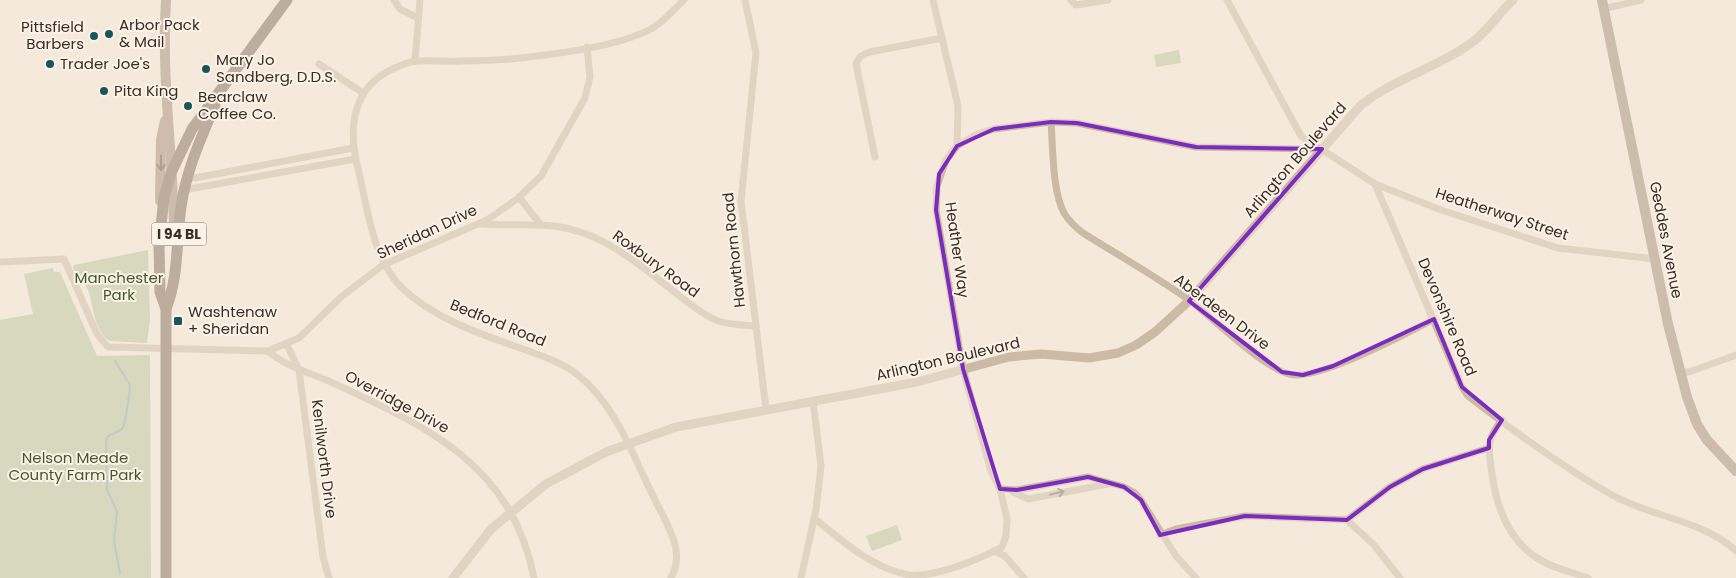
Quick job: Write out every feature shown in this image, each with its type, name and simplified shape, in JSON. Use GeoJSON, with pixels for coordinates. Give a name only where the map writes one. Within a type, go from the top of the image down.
{"type":"FeatureCollection","features":[{"type":"Feature","properties":{"kind":"main road"},"geometry":{"type":"LineString","coordinates":[[166,0],[167,116],[171,140],[175,278]]}},
{"type":"Feature","properties":{"kind":"main road","name":"I 94 BL"},"geometry":{"type":"LineString","coordinates":[[166,309],[160,292],[160,222],[171,173],[192,130],[287,0]]}},
{"type":"Feature","properties":{"kind":"main road","name":"Geddes Avenue"},"geometry":{"type":"LineString","coordinates":[[1603,4],[1680,372],[1697,424],[1717,453],[1736,471]]}},
{"type":"Feature","properties":{"kind":"main road","name":"I 94 BL"},"geometry":{"type":"LineString","coordinates":[[166,578],[166,309],[175,278],[187,177],[200,139],[222,90]]}},
{"type":"Feature","properties":{"kind":"main road"},"geometry":{"type":"LineString","coordinates":[[160,222],[161,140],[167,116]]}},
{"type":"Feature","properties":{"kind":"street"},"geometry":{"type":"LineString","coordinates":[[394,0],[400,9],[418,18]]}},
{"type":"Feature","properties":{"kind":"street"},"geometry":{"type":"LineString","coordinates":[[415,61],[420,0]]}},
{"type":"Feature","properties":{"kind":"street"},"geometry":{"type":"LineString","coordinates":[[319,64],[363,93],[375,79],[391,70],[415,61],[505,60],[587,47],[634,36],[652,28],[684,0]]}},
{"type":"Feature","properties":{"kind":"street","name":"Hawthorn Road"},"geometry":{"type":"LineString","coordinates":[[745,0],[755,60],[741,201],[766,410]]}},
{"type":"Feature","properties":{"kind":"street"},"geometry":{"type":"LineString","coordinates":[[933,0],[958,106],[958,146]]}},
{"type":"Feature","properties":{"kind":"street"},"geometry":{"type":"LineString","coordinates":[[1071,0],[1076,5],[1108,0]]}},
{"type":"Feature","properties":{"kind":"street"},"geometry":{"type":"LineString","coordinates":[[1227,0],[1301,136],[1375,184]]}},
{"type":"Feature","properties":{"kind":"street","name":"Arlington Boulevard"},"geometry":{"type":"LineString","coordinates":[[453,578],[475,548],[510,512],[546,484],[570,469],[627,444],[676,427],[917,382],[1025,354],[1089,358],[1118,353],[1155,332],[1189,301],[1342,124],[1370,98],[1465,48],[1488,28],[1513,0]]}},
{"type":"Feature","properties":{"kind":"street"},"geometry":{"type":"LineString","coordinates":[[1603,4],[1641,0]]}},
{"type":"Feature","properties":{"kind":"street"},"geometry":{"type":"LineString","coordinates":[[875,157],[856,64],[858,59],[861,55],[870,52],[942,38]]}},
{"type":"Feature","properties":{"kind":"street","name":"Sheridan Drive"},"geometry":{"type":"LineString","coordinates":[[0,262],[64,259],[104,344],[114,348],[268,351],[287,345],[299,338],[341,297],[384,265],[478,224],[519,197],[541,176],[585,98],[590,77],[587,47]]}},
{"type":"Feature","properties":{"kind":"street","name":"Bedford Road"},"geometry":{"type":"LineString","coordinates":[[363,93],[353,123],[353,148],[384,265],[402,287],[445,318],[553,360],[578,375],[596,394],[610,413],[627,444],[676,546],[676,568],[671,578]]}},
{"type":"Feature","properties":{"kind":"street","name":"Heather Way"},"geometry":{"type":"LineString","coordinates":[[994,551],[1002,547],[1006,536],[1007,519],[1000,489],[988,463],[963,369],[936,210],[939,174],[946,160],[958,146],[977,134],[994,129],[1051,122],[1077,123],[1196,147],[1322,149]]}},
{"type":"Feature","properties":{"kind":"street","name":"Aberdeen Drive"},"geometry":{"type":"LineString","coordinates":[[1051,122],[1058,195],[1063,211],[1070,222],[1083,233],[1189,301],[1272,367],[1292,375],[1310,373],[1333,366],[1434,319]]}},
{"type":"Feature","properties":{"kind":"street"},"geometry":{"type":"LineString","coordinates":[[187,177],[195,178],[353,148]]}},
{"type":"Feature","properties":{"kind":"street"},"geometry":{"type":"LineString","coordinates":[[184,190],[355,160]]}},
{"type":"Feature","properties":{"kind":"street"},"geometry":{"type":"LineString","coordinates":[[252,167],[254,178]]}},
{"type":"Feature","properties":{"kind":"street","name":"Heatherway Street"},"geometry":{"type":"LineString","coordinates":[[1375,184],[1441,210],[1558,248],[1655,259]]}},
{"type":"Feature","properties":{"kind":"street","name":"Devonshire Road"},"geometry":{"type":"LineString","coordinates":[[1375,184],[1462,387],[1468,396],[1613,496],[1714,535],[1736,551]]}},
{"type":"Feature","properties":{"kind":"street"},"geometry":{"type":"LineString","coordinates":[[519,197],[527,210],[540,224]]}},
{"type":"Feature","properties":{"kind":"street","name":"Roxbury Road"},"geometry":{"type":"LineString","coordinates":[[478,224],[540,224],[568,228],[604,242],[708,317],[732,325],[756,326]]}},
{"type":"Feature","properties":{"kind":"street","name":"Kenilworth Drive"},"geometry":{"type":"LineString","coordinates":[[287,345],[299,370],[323,556],[329,578]]}},
{"type":"Feature","properties":{"kind":"street","name":"Overridge Drive"},"geometry":{"type":"LineString","coordinates":[[268,351],[277,359],[299,370],[332,383],[437,435],[463,454],[492,484],[510,512],[525,545],[534,578]]}},
{"type":"Feature","properties":{"kind":"street"},"geometry":{"type":"LineString","coordinates":[[1680,372],[1689,372],[1736,355]]}},
{"type":"Feature","properties":{"kind":"street"},"geometry":{"type":"LineString","coordinates":[[801,578],[814,518],[821,466],[813,401]]}},
{"type":"Feature","properties":{"kind":"street"},"geometry":{"type":"LineString","coordinates":[[1502,420],[1489,440],[1496,498],[1502,517],[1510,531],[1537,558],[1586,578]]}},
{"type":"Feature","properties":{"kind":"street"},"geometry":{"type":"LineString","coordinates":[[1160,534],[1176,529],[1245,516],[1347,520],[1390,487],[1423,469],[1489,448]]}},
{"type":"Feature","properties":{"kind":"street"},"geometry":{"type":"LineString","coordinates":[[1000,489],[1010,490],[1088,477],[1124,487],[1134,493],[1176,556],[1196,578]]}},
{"type":"Feature","properties":{"kind":"street"},"geometry":{"type":"LineString","coordinates":[[1010,490],[1028,499],[1110,483]]}},
{"type":"Feature","properties":{"kind":"street"},"geometry":{"type":"LineString","coordinates":[[814,518],[856,551],[884,567],[911,575],[956,568],[994,551],[1005,556],[1024,578]]}},
{"type":"Feature","properties":{"kind":"street"},"geometry":{"type":"LineString","coordinates":[[1347,520],[1374,545],[1400,578]]}},
{"type":"Feature","properties":{"kind":"highlighted area"},"geometry":{"type":"Polygon","coordinates":[[[1051,122],[1077,123],[1196,147],[1322,149],[1189,301],[1282,372],[1303,375],[1333,366],[1434,319],[1462,387],[1502,420],[1489,440],[1489,448],[1423,469],[1390,487],[1347,520],[1245,516],[1160,535],[1141,500],[1124,487],[1088,477],[1017,490],[1000,489],[963,369],[936,210],[939,174],[957,146],[994,129],[1051,122]]]}},
{"type":"Feature","properties":{"kind":"green space"},"geometry":{"type":"Polygon","coordinates":[[[1179,50],[1181,63],[1156,67],[1154,55],[1179,50]]]}},
{"type":"Feature","properties":{"kind":"green space","name":"Manchester Park"},"geometry":{"type":"Polygon","coordinates":[[[148,250],[150,319],[147,343],[110,341],[100,331],[87,288],[73,269],[74,265],[148,250]]]}},
{"type":"Feature","properties":{"kind":"green space","name":"Nelson Meade County Farm Park"},"geometry":{"type":"Polygon","coordinates":[[[53,268],[54,272],[60,272],[97,356],[150,355],[151,578],[0,578],[0,320],[33,314],[24,274],[53,268]]]}},
{"type":"Feature","properties":{"kind":"green space"},"geometry":{"type":"Polygon","coordinates":[[[897,525],[902,540],[872,551],[866,536],[897,525]]]}},
{"type":"Feature","properties":{"kind":"waterway"},"geometry":{"type":"LineString","coordinates":[[115,361],[130,385],[123,427],[107,437],[106,442],[107,490],[117,511],[114,541],[120,574]]}},
{"type":"Feature","properties":{"kind":"place","name":"Arbor Pack & Mail"},"geometry":{"type":"Point","coordinates":[109,34]}},
{"type":"Feature","properties":{"kind":"place","name":"Pittsfield Barbers"},"geometry":{"type":"Point","coordinates":[94,36]}},
{"type":"Feature","properties":{"kind":"place","name":"Trader Joe's"},"geometry":{"type":"Point","coordinates":[50,64]}},
{"type":"Feature","properties":{"kind":"place","name":"Mary Jo Sandberg, D.D.S."},"geometry":{"type":"Point","coordinates":[206,69]}},
{"type":"Feature","properties":{"kind":"place","name":"Pita King"},"geometry":{"type":"Point","coordinates":[104,91]}},
{"type":"Feature","properties":{"kind":"place","name":"Bearclaw Coffee Co."},"geometry":{"type":"Point","coordinates":[188,106]}},
{"type":"Feature","properties":{"kind":"place","name":"Washtenaw + Sheridan"},"geometry":{"type":"Point","coordinates":[178,321]}}]}
